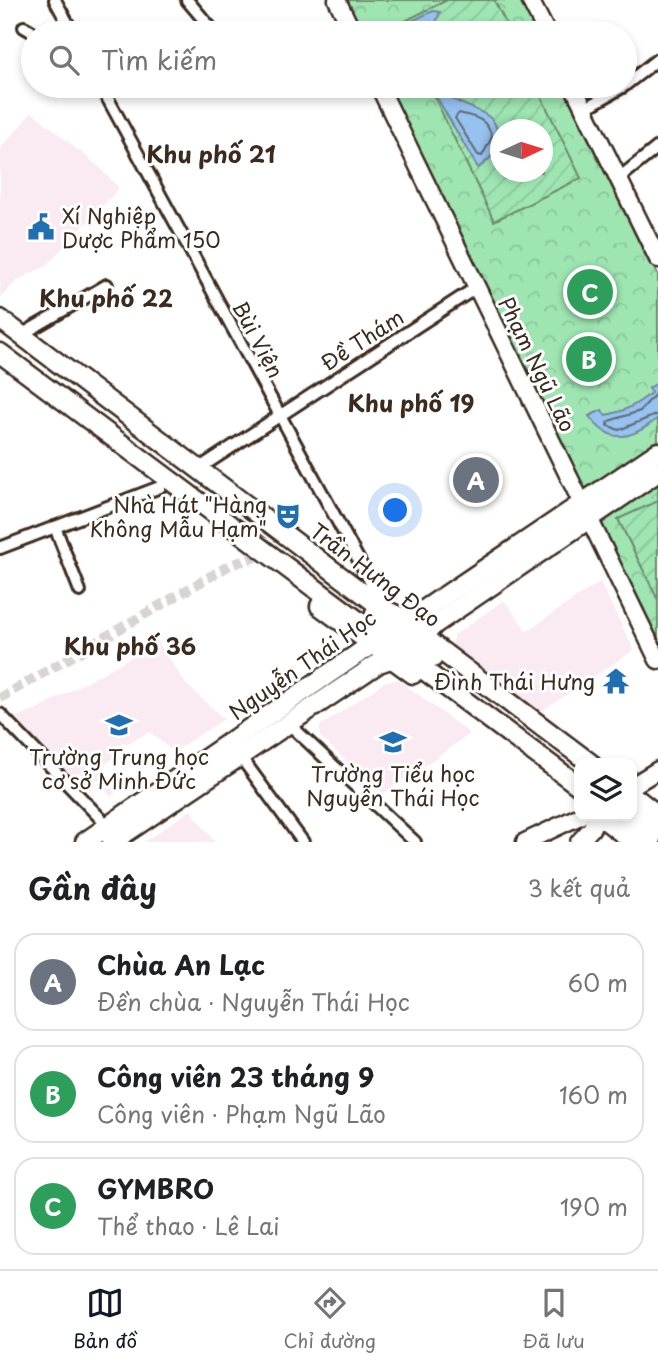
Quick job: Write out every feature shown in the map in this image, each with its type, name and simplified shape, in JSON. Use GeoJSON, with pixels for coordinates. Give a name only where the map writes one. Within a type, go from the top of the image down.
{"type":"FeatureCollection","features":[{"type":"Feature","properties":{"kind":"main road"},"geometry":{"type":"LineString","coordinates":[[337,0],[347,21]]}},
{"type":"Feature","properties":{"kind":"main road"},"geometry":{"type":"LineString","coordinates":[[530,0],[541,21]]}},
{"type":"Feature","properties":{"kind":"main road","name":"Phạm Ngũ Lão"},"geometry":{"type":"LineString","coordinates":[[385,98],[658,660]]}},
{"type":"Feature","properties":{"kind":"main road"},"geometry":{"type":"LineString","coordinates":[[579,98],[658,260]]}},
{"type":"Feature","properties":{"kind":"main road","name":"Trần Hưng Đạo"},"geometry":{"type":"LineString","coordinates":[[0,319],[5,349],[46,395],[91,411],[155,442],[339,580],[385,610],[388,632]]}},
{"type":"Feature","properties":{"kind":"main road","name":"Trần Hưng Đạo"},"geometry":{"type":"LineString","coordinates":[[5,349],[91,411],[118,449],[314,593],[414,644],[437,648],[451,680]]}},
{"type":"Feature","properties":{"kind":"main road"},"geometry":{"type":"LineString","coordinates":[[585,510],[658,452]]}},
{"type":"Feature","properties":{"kind":"main road"},"geometry":{"type":"LineString","coordinates":[[166,484],[193,471]]}},
{"type":"Feature","properties":{"kind":"main road"},"geometry":{"type":"LineString","coordinates":[[585,510],[658,472]]}},
{"type":"Feature","properties":{"kind":"main road","name":"Nguyễn Thái Học"},"geometry":{"type":"LineString","coordinates":[[85,842],[109,833],[236,748],[388,632],[585,510]]}},
{"type":"Feature","properties":{"kind":"main road","name":"Nguyễn Thái Học"},"geometry":{"type":"LineString","coordinates":[[236,748],[288,723],[379,663],[414,644],[585,510]]}},
{"type":"Feature","properties":{"kind":"main road","name":"Trần Hưng Đạo"},"geometry":{"type":"LineString","coordinates":[[339,580],[388,632],[414,644],[451,680],[558,761],[574,780]]}},
{"type":"Feature","properties":{"kind":"main road","name":"Trần Hưng Đạo"},"geometry":{"type":"LineString","coordinates":[[558,761],[574,762]]}},
{"type":"Feature","properties":{"kind":"main road","name":"Trần Hưng Đạo"},"geometry":{"type":"LineString","coordinates":[[558,761],[574,768]]}},
{"type":"Feature","properties":{"kind":"main road","name":"Trần Hưng Đạo"},"geometry":{"type":"LineString","coordinates":[[558,761],[574,791]]}},
{"type":"Feature","properties":{"kind":"main road"},"geometry":{"type":"LineString","coordinates":[[637,783],[658,770]]}},
{"type":"Feature","properties":{"kind":"main road"},"geometry":{"type":"LineString","coordinates":[[637,799],[658,815]]}},
{"type":"Feature","properties":{"kind":"main road"},"geometry":{"type":"LineString","coordinates":[[637,814],[658,831]]}},
{"type":"Feature","properties":{"kind":"main road"},"geometry":{"type":"LineString","coordinates":[[526,842],[574,819]]}},
{"type":"Feature","properties":{"kind":"main road"},"geometry":{"type":"LineString","coordinates":[[579,842],[595,821]]}},
{"type":"Feature","properties":{"kind":"main road"},"geometry":{"type":"LineString","coordinates":[[605,821],[634,842]]}},
{"type":"Feature","properties":{"kind":"main road"},"geometry":{"type":"LineString","coordinates":[[624,821],[651,842]]}},
{"type":"Feature","properties":{"kind":"street"},"geometry":{"type":"LineString","coordinates":[[55,0],[66,21]]}},
{"type":"Feature","properties":{"kind":"street"},"geometry":{"type":"LineString","coordinates":[[187,0],[205,21]]}},
{"type":"Feature","properties":{"kind":"street"},"geometry":{"type":"LineString","coordinates":[[637,76],[654,62]]}},
{"type":"Feature","properties":{"kind":"street","name":"Bùi Viện"},"geometry":{"type":"LineString","coordinates":[[108,98],[385,610]]}},
{"type":"Feature","properties":{"kind":"street"},"geometry":{"type":"LineString","coordinates":[[584,109],[603,98]]}},
{"type":"Feature","properties":{"kind":"street"},"geometry":{"type":"LineString","coordinates":[[618,179],[658,147]]}},
{"type":"Feature","properties":{"kind":"street"},"geometry":{"type":"LineString","coordinates":[[5,349],[107,285]]}},
{"type":"Feature","properties":{"kind":"street","name":"Ðề Thám"},"geometry":{"type":"LineString","coordinates":[[193,471],[477,287]]}},
{"type":"Feature","properties":{"kind":"street"},"geometry":{"type":"LineString","coordinates":[[0,548],[166,484]]}},
{"type":"Feature","properties":{"kind":"street"},"geometry":{"type":"LineString","coordinates":[[55,527],[80,592]]}},
{"type":"Feature","properties":{"kind":"street"},"geometry":{"type":"LineString","coordinates":[[339,580],[358,559]]}},
{"type":"Feature","properties":{"kind":"street"},"geometry":{"type":"LineString","coordinates":[[0,714],[109,833]]}},
{"type":"Feature","properties":{"kind":"street"},"geometry":{"type":"LineString","coordinates":[[288,723],[415,842]]}},
{"type":"Feature","properties":{"kind":"street"},"geometry":{"type":"LineString","coordinates":[[236,748],[303,842]]}},
{"type":"Feature","properties":{"kind":"shaded area","name":"Xí Nghiệp Dược Phẩm 150"},"geometry":{"type":"Polygon","coordinates":[[[32,112],[99,167],[119,188],[46,266],[18,280],[0,298],[0,149],[32,112]]]}},
{"type":"Feature","properties":{"kind":"shaded area"},"geometry":{"type":"Polygon","coordinates":[[[600,582],[634,650],[537,714],[461,656],[453,646],[453,636],[504,600],[527,631],[600,582]]]}},
{"type":"Feature","properties":{"kind":"shaded area","name":"Trường Trung học cơ sở Minh Đức"},"geometry":{"type":"Polygon","coordinates":[[[158,642],[186,684],[224,719],[173,752],[150,732],[126,744],[124,742],[120,745],[122,750],[101,769],[117,790],[111,797],[94,776],[81,788],[15,717],[36,710],[158,642]]]}},
{"type":"Feature","properties":{"kind":"shaded area","name":"Trường Tiểu học Nguyễn Thái Học"},"geometry":{"type":"Polygon","coordinates":[[[399,680],[470,734],[382,795],[320,736],[320,726],[386,681],[399,680]]]}},
{"type":"Feature","properties":{"kind":"shaded area"},"geometry":{"type":"Polygon","coordinates":[[[191,810],[215,842],[144,842],[173,822],[191,810]]]}},
{"type":"Feature","properties":{"kind":"green space"},"geometry":{"type":"Polygon","coordinates":[[[346,0],[523,0],[534,21],[356,21],[346,0]]]}},
{"type":"Feature","properties":{"kind":"green space"},"geometry":{"type":"Polygon","coordinates":[[[447,0],[494,0],[505,21],[405,21],[447,0]]]}},
{"type":"Feature","properties":{"kind":"green space"},"geometry":{"type":"Polygon","coordinates":[[[393,98],[571,98],[658,274],[658,443],[587,494],[393,98]]]}},
{"type":"Feature","properties":{"kind":"green space"},"geometry":{"type":"Polygon","coordinates":[[[435,98],[542,98],[552,119],[490,119],[490,182],[553,182],[553,121],[581,178],[494,221],[435,98]]]}},
{"type":"Feature","properties":{"kind":"green space"},"geometry":{"type":"Polygon","coordinates":[[[658,480],[658,639],[601,522],[658,480]]]}},
{"type":"Feature","properties":{"kind":"green space"},"geometry":{"type":"Polygon","coordinates":[[[658,501],[658,600],[618,519],[658,501]]]}},
{"type":"Feature","properties":{"kind":"water"},"geometry":{"type":"Polygon","coordinates":[[[433,11],[440,12],[437,21],[412,21],[433,11]]]}},
{"type":"Feature","properties":{"kind":"water"},"geometry":{"type":"Polygon","coordinates":[[[437,98],[452,98],[491,119],[490,157],[478,168],[437,98]]]}},
{"type":"Feature","properties":{"kind":"water"},"geometry":{"type":"Polygon","coordinates":[[[658,383],[658,418],[639,431],[630,435],[613,435],[605,432],[589,416],[602,410],[605,415],[630,407],[651,393],[649,388],[658,383]]]}},
{"type":"Feature","properties":{"kind":"tunnel"},"geometry":{"type":"LineString","coordinates":[[0,698],[230,565],[256,557]]}},
{"type":"Feature","properties":{"kind":"place","name":"Xí Nghiệp Dược Phẩm 150"},"geometry":{"type":"Point","coordinates":[41,227]}},
{"type":"Feature","properties":{"kind":"place","name":"GYMBRO"},"geometry":{"type":"Point","coordinates":[590,292]}},
{"type":"Feature","properties":{"kind":"place","name":"Công viên 23 tháng 9"},"geometry":{"type":"Point","coordinates":[589,359]}},
{"type":"Feature","properties":{"kind":"place","name":"Chùa An Lạc"},"geometry":{"type":"Point","coordinates":[476,480]}},
{"type":"Feature","properties":{"kind":"place","name":"Nhà Hát \"Hàng Không Mẫu Hạm\""},"geometry":{"type":"Point","coordinates":[288,516]}},
{"type":"Feature","properties":{"kind":"place","name":"Đình Thái Hưng"},"geometry":{"type":"Point","coordinates":[616,681]}},
{"type":"Feature","properties":{"kind":"place","name":"Trường Trung học cơ sở Minh Đức"},"geometry":{"type":"Point","coordinates":[119,725]}},
{"type":"Feature","properties":{"kind":"place","name":"Trường Tiểu học Nguyễn Thái Học"},"geometry":{"type":"Point","coordinates":[393,742]}},
{"type":"Feature","properties":{"kind":"district","name":"Khu phố 21"},"geometry":{"type":"Point","coordinates":[211,153]}},
{"type":"Feature","properties":{"kind":"district","name":"Khu phố 22"},"geometry":{"type":"Point","coordinates":[106,297]}},
{"type":"Feature","properties":{"kind":"district","name":"Khu phố 19"},"geometry":{"type":"Point","coordinates":[411,402]}},
{"type":"Feature","properties":{"kind":"district","name":"Khu phố 36"},"geometry":{"type":"Point","coordinates":[130,645]}}]}
